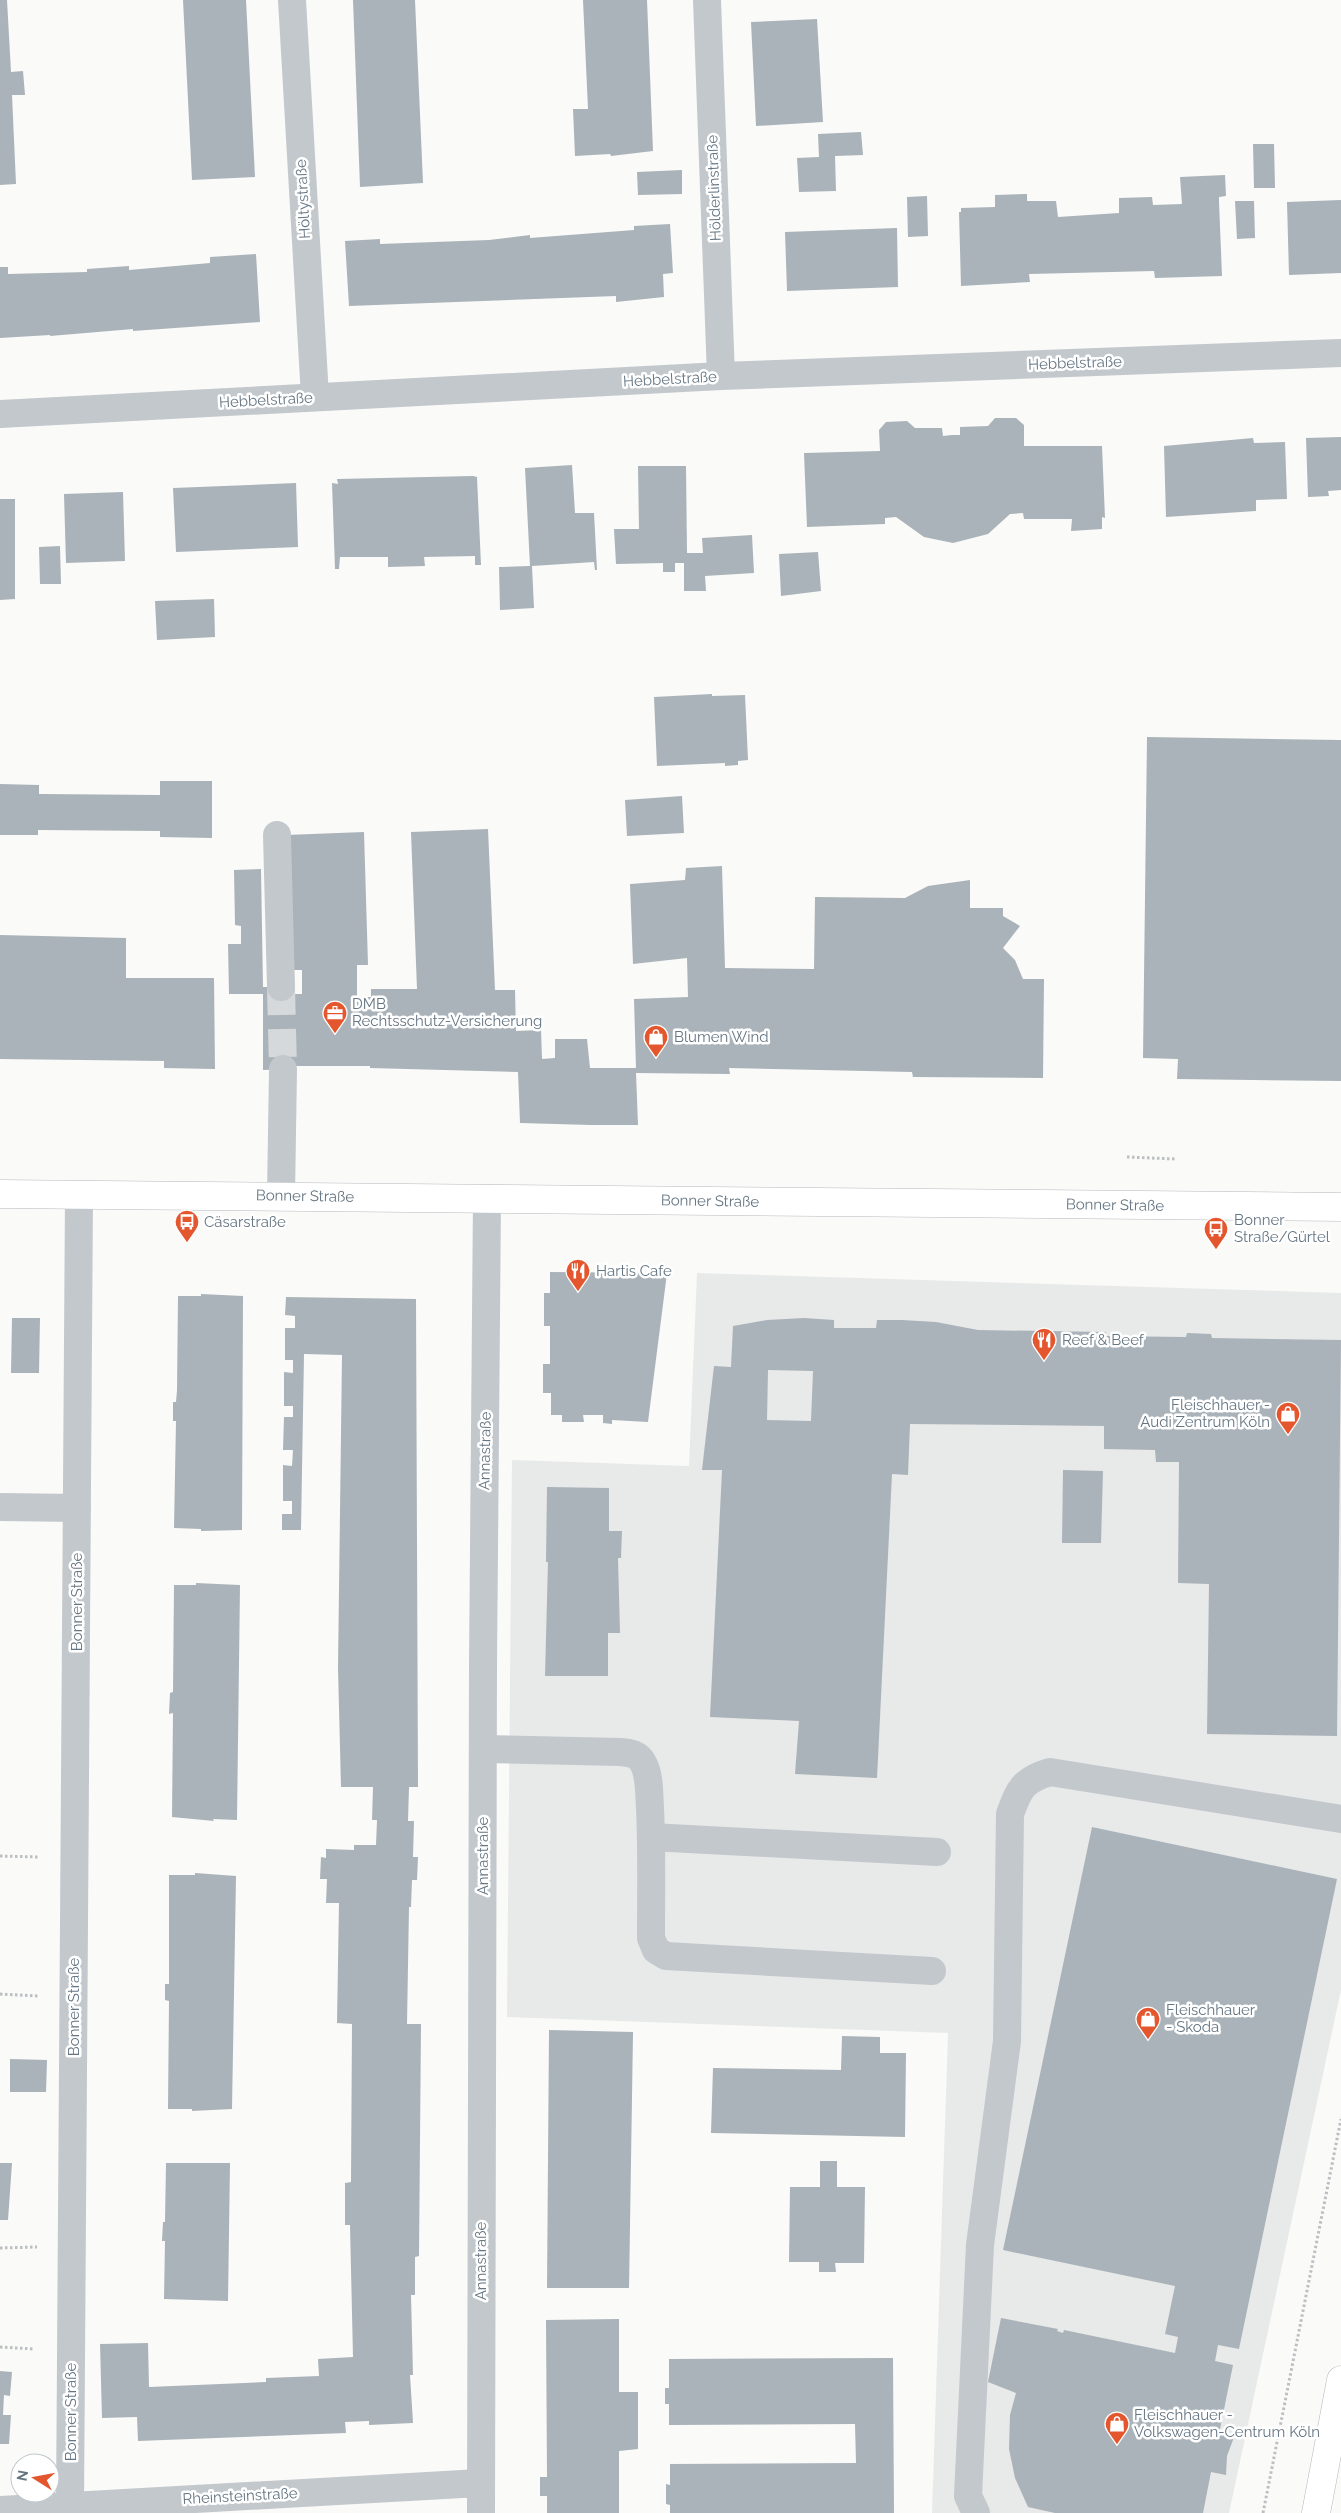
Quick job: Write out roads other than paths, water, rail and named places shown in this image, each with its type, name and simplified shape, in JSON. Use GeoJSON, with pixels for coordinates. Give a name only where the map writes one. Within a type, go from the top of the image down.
{"type":"FeatureCollection","features":[{"type":"Feature","properties":{"kind":"main road","name":"Bonner Straße"},"geometry":{"type":"LineString","coordinates":[[0,1194],[1341,1207]]}},
{"type":"Feature","properties":{"kind":"main road"},"geometry":{"type":"LineString","coordinates":[[1316,2513],[1341,2380]]}},
{"type":"Feature","properties":{"kind":"street","name":"Höltystraße"},"geometry":{"type":"LineString","coordinates":[[292,0],[315,397]]}},
{"type":"Feature","properties":{"kind":"street","name":"Hölderlinstraße"},"geometry":{"type":"LineString","coordinates":[[707,0],[721,376]]}},
{"type":"Feature","properties":{"kind":"street","name":"Hebbelstraße"},"geometry":{"type":"LineString","coordinates":[[0,414],[721,376],[1341,353]]}},
{"type":"Feature","properties":{"kind":"street"},"geometry":{"type":"LineString","coordinates":[[277,835],[281,987]]}},
{"type":"Feature","properties":{"kind":"street"},"geometry":{"type":"LineString","coordinates":[[281,1196],[282,1069]]}},
{"type":"Feature","properties":{"kind":"street","name":"Bonner Straße"},"geometry":{"type":"LineString","coordinates":[[70,2506],[79,1195]]}},
{"type":"Feature","properties":{"kind":"street","name":"Annastraße"},"geometry":{"type":"LineString","coordinates":[[481,2513],[487,1198]]}},
{"type":"Feature","properties":{"kind":"street"},"geometry":{"type":"LineString","coordinates":[[0,1508],[77,1508]]}},
{"type":"Feature","properties":{"kind":"street"},"geometry":{"type":"LineString","coordinates":[[483,1749],[620,1752],[635,1754],[644,1764],[649,1788],[651,1837],[651,1938],[656,1950],[666,1956],[932,1971]]}},
{"type":"Feature","properties":{"kind":"street"},"geometry":{"type":"LineString","coordinates":[[976,2513],[968,2496],[980,2245],[1007,2041],[1010,1814],[1018,1792],[1032,1778],[1050,1772],[1341,1819]]}},
{"type":"Feature","properties":{"kind":"street"},"geometry":{"type":"LineString","coordinates":[[651,1837],[937,1852]]}},
{"type":"Feature","properties":{"kind":"street","name":"Rheinsteinstraße"},"geometry":{"type":"LineString","coordinates":[[0,2510],[480,2483]]}},
{"type":"Feature","properties":{"kind":"tunnel"},"geometry":{"type":"LineString","coordinates":[[281,987],[283,1069]]}},
{"type":"Feature","properties":{"kind":"place","name":"DMB Rechtsschutz-Versicherung"},"geometry":{"type":"Point","coordinates":[335,1034]}},
{"type":"Feature","properties":{"kind":"place","name":"Blumen Wind"},"geometry":{"type":"Point","coordinates":[656,1058]}},
{"type":"Feature","properties":{"kind":"place","name":"Cäsarstraße"},"geometry":{"type":"Point","coordinates":[187,1243]}},
{"type":"Feature","properties":{"kind":"place","name":"Bonner Straße/Gürtel"},"geometry":{"type":"Point","coordinates":[1216,1250]}},
{"type":"Feature","properties":{"kind":"place","name":"Hartis Cafe"},"geometry":{"type":"Point","coordinates":[578,1292]}},
{"type":"Feature","properties":{"kind":"place","name":"Reef & Beef"},"geometry":{"type":"Point","coordinates":[1044,1361]}},
{"type":"Feature","properties":{"kind":"place","name":"Fleischhauer - Audi Zentrum Köln"},"geometry":{"type":"Point","coordinates":[1288,1435]}},
{"type":"Feature","properties":{"kind":"place","name":"Fleischhauer - Skoda"},"geometry":{"type":"Point","coordinates":[1148,2040]}},
{"type":"Feature","properties":{"kind":"place","name":"Fleischhauer - Volkswagen-Centrum Köln"},"geometry":{"type":"Point","coordinates":[1117,2445]}}]}
